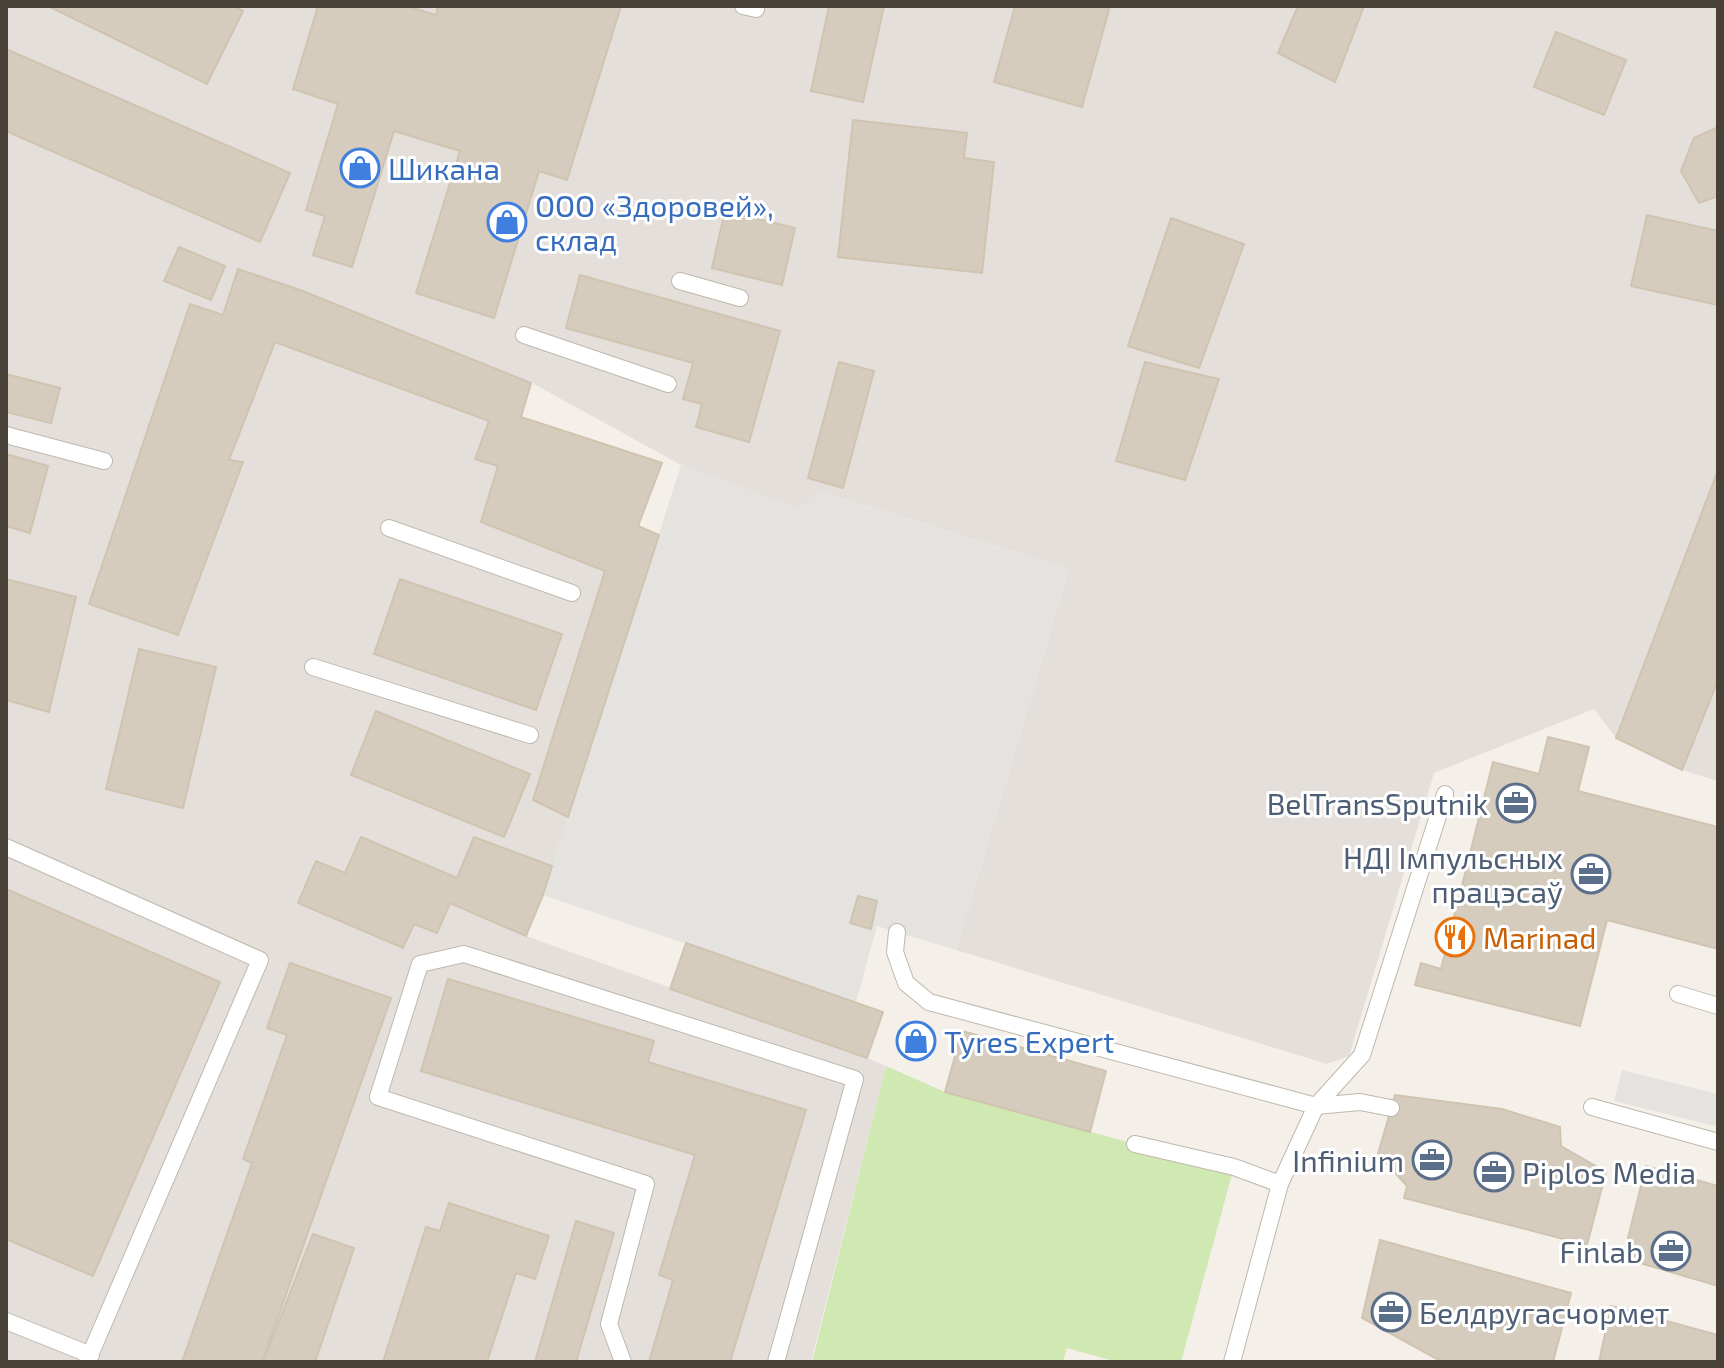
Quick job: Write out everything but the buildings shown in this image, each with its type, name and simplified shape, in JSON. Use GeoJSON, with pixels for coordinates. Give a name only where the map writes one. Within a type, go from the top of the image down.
{"type":"FeatureCollection","features":[{"type":"Feature","properties":{"kind":"lane"},"geometry":{"type":"LineString","coordinates":[[680,281],[740,298]]}},
{"type":"Feature","properties":{"kind":"lane"},"geometry":{"type":"LineString","coordinates":[[524,335],[668,384]]}},
{"type":"Feature","properties":{"kind":"lane"},"geometry":{"type":"LineString","coordinates":[[6,435],[104,461]]}},
{"type":"Feature","properties":{"kind":"lane"},"geometry":{"type":"LineString","coordinates":[[389,528],[572,593]]}},
{"type":"Feature","properties":{"kind":"lane"},"geometry":{"type":"LineString","coordinates":[[313,667],[530,735]]}},
{"type":"Feature","properties":{"kind":"lane"},"geometry":{"type":"LineString","coordinates":[[1232,1362],[1280,1184],[1316,1106],[1362,1055],[1445,794]]}},
{"type":"Feature","properties":{"kind":"lane"},"geometry":{"type":"LineString","coordinates":[[6,847],[260,960],[89,1358],[6,1321]]}},
{"type":"Feature","properties":{"kind":"lane"},"geometry":{"type":"LineString","coordinates":[[897,932],[895,952],[906,983],[929,1002],[1316,1106],[1360,1102],[1391,1108]]}},
{"type":"Feature","properties":{"kind":"lane"},"geometry":{"type":"LineString","coordinates":[[623,1362],[609,1324],[646,1184],[378,1097],[420,964],[464,954],[855,1079],[776,1362]]}},
{"type":"Feature","properties":{"kind":"lane"},"geometry":{"type":"LineString","coordinates":[[1678,994],[1718,1006]]}},
{"type":"Feature","properties":{"kind":"lane"},"geometry":{"type":"LineString","coordinates":[[1592,1107],[1718,1142]]}},
{"type":"Feature","properties":{"kind":"lane"},"geometry":{"type":"LineString","coordinates":[[1135,1144],[1234,1167],[1280,1184]]}},
{"type":"Feature","properties":{"kind":"shaded area"},"geometry":{"type":"Polygon","coordinates":[[[6,6],[1718,6],[1718,781],[1682,770],[1616,738],[1594,709],[1434,773],[1349,1056],[1327,1064],[956,950],[1069,569],[819,491],[799,509],[681,465],[532,383],[521,417],[662,463],[638,526],[659,535],[543,895],[526,936],[886,1066],[811,1362],[6,1362],[6,6]]]}},
{"type":"Feature","properties":{"kind":"shaded area"},"geometry":{"type":"Polygon","coordinates":[[[681,465],[799,509],[818,491],[1069,569],[956,950],[877,926],[856,1002],[543,895],[681,465]]]}},
{"type":"Feature","properties":{"kind":"shaded area"},"geometry":{"type":"Polygon","coordinates":[[[1622,1070],[1718,1094],[1718,1127],[1614,1101],[1622,1070]]]}},
{"type":"Feature","properties":{"kind":"green space"},"geometry":{"type":"Polygon","coordinates":[[[886,1066],[945,1092],[1135,1144],[1234,1167],[1181,1362],[1117,1362],[1067,1348],[1063,1362],[812,1362],[886,1066]]]}},
{"type":"Feature","properties":{"kind":"place","name":"Шикана"},"geometry":{"type":"Point","coordinates":[360,168]}},
{"type":"Feature","properties":{"kind":"place","name":"ООО «Здоровей», склад"},"geometry":{"type":"Point","coordinates":[507,222]}},
{"type":"Feature","properties":{"kind":"place","name":"BelTransSputnik"},"geometry":{"type":"Point","coordinates":[1516,803]}},
{"type":"Feature","properties":{"kind":"place","name":"НДІ Імпульсных працэсаў"},"geometry":{"type":"Point","coordinates":[1591,874]}},
{"type":"Feature","properties":{"kind":"place","name":"Marinad"},"geometry":{"type":"Point","coordinates":[1455,937]}},
{"type":"Feature","properties":{"kind":"place","name":"Tyres Expert"},"geometry":{"type":"Point","coordinates":[916,1041]}},
{"type":"Feature","properties":{"kind":"place","name":"Infinium"},"geometry":{"type":"Point","coordinates":[1432,1160]}},
{"type":"Feature","properties":{"kind":"place","name":"Piplos Media"},"geometry":{"type":"Point","coordinates":[1494,1172]}},
{"type":"Feature","properties":{"kind":"place","name":"Finlab"},"geometry":{"type":"Point","coordinates":[1671,1251]}},
{"type":"Feature","properties":{"kind":"place","name":"Белдругасчормет"},"geometry":{"type":"Point","coordinates":[1391,1312]}}]}
